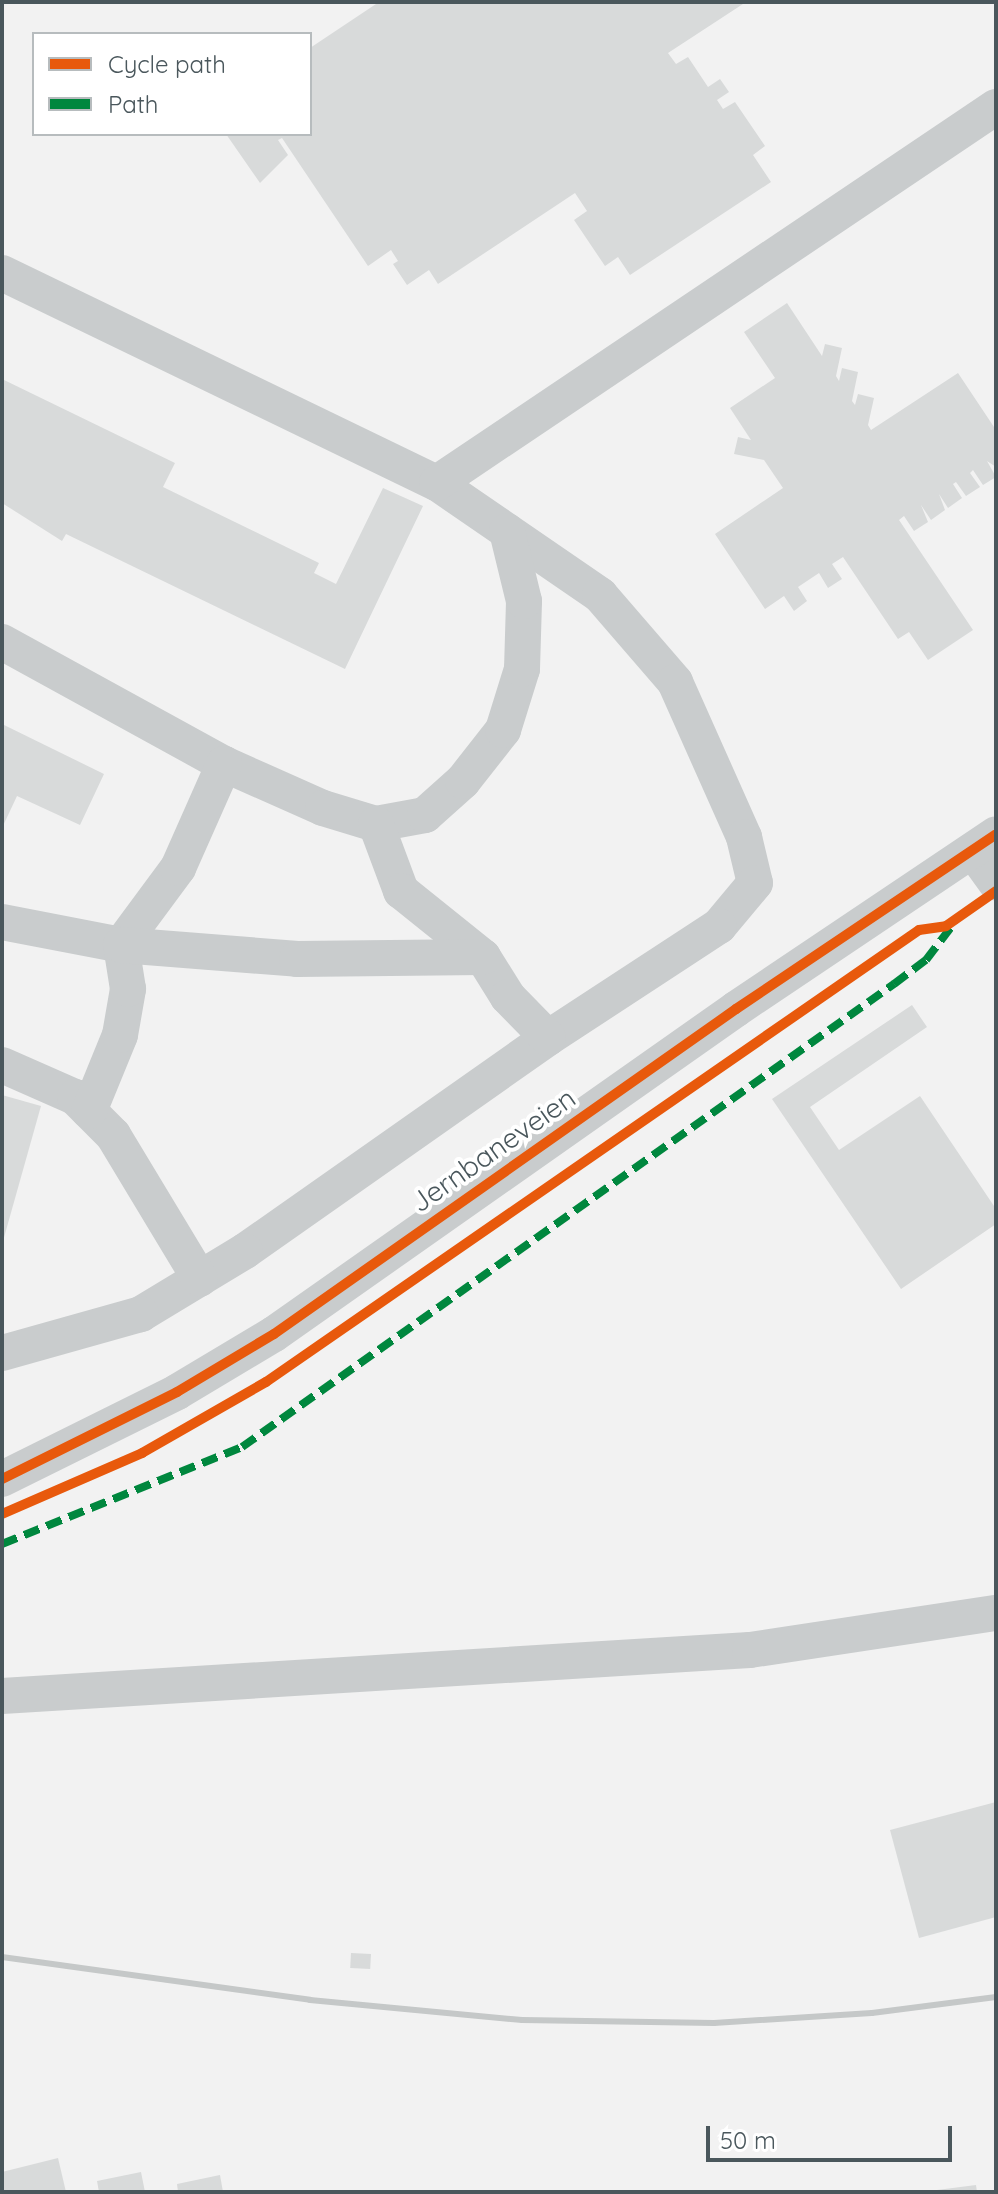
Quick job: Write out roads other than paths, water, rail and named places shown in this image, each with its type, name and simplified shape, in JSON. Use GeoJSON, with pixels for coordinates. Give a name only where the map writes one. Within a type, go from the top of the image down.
{"type":"FeatureCollection","features":[{"type":"Feature","properties":{"kind":"street"},"geometry":{"type":"LineString","coordinates":[[437,483],[996,107]]}},
{"type":"Feature","properties":{"kind":"street"},"geometry":{"type":"LineString","coordinates":[[2,273],[437,483],[600,595],[675,682],[744,837],[755,883],[719,926],[548,1038],[200,1279],[141,1314],[2,1353]]}},
{"type":"Feature","properties":{"kind":"street"},"geometry":{"type":"LineString","coordinates":[[2,642],[224,764],[323,808],[376,824],[425,815],[463,781],[503,730],[522,669],[524,601],[507,531]]}},
{"type":"Feature","properties":{"kind":"street"},"geometry":{"type":"LineString","coordinates":[[89,1111],[120,1035],[128,989],[121,945],[178,868],[224,764]]}},
{"type":"Feature","properties":{"kind":"street"},"geometry":{"type":"LineString","coordinates":[[376,824],[401,891],[483,957],[508,997],[548,1038]]}},
{"type":"Feature","properties":{"kind":"street"},"geometry":{"type":"LineString","coordinates":[[984,842],[996,883]]}},
{"type":"Feature","properties":{"kind":"street","name":"Jernbaneveien"},"geometry":{"type":"LineString","coordinates":[[2,1479],[177,1392],[274,1334],[736,1009],[984,842]]}},
{"type":"Feature","properties":{"kind":"street"},"geometry":{"type":"LineString","coordinates":[[2,922],[121,945],[297,959],[483,957]]}},
{"type":"Feature","properties":{"kind":"street"},"geometry":{"type":"LineString","coordinates":[[2,1065],[75,1097],[113,1135],[200,1279]]}},
{"type":"Feature","properties":{"kind":"street"},"geometry":{"type":"LineString","coordinates":[[2,1696],[750,1650],[996,1613]]}},
{"type":"Feature","properties":{"kind":"railway"},"geometry":{"type":"LineString","coordinates":[[2,1957],[310,2000],[522,2020],[714,2023],[872,2013],[996,1997]]}}]}
